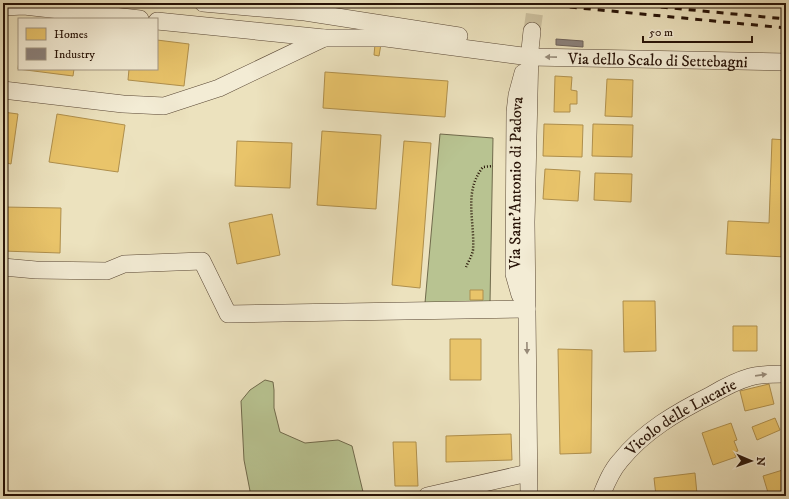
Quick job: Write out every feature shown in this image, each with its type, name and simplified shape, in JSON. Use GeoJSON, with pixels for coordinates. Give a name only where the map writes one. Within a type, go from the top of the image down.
{"type":"FeatureCollection","features":[{"type":"Feature","properties":{"kind":"street"},"geometry":{"type":"LineString","coordinates":[[203,3],[305,12],[514,45],[524,50],[530,57]]}},
{"type":"Feature","properties":{"kind":"street"},"geometry":{"type":"LineString","coordinates":[[3,7],[24,6],[131,18]]}},
{"type":"Feature","properties":{"kind":"street","name":"Via dello Scalo di Settebagni"},"geometry":{"type":"LineString","coordinates":[[158,21],[324,38],[386,38],[530,57],[786,62]]}},
{"type":"Feature","properties":{"kind":"street","name":"Via Sant'Antonio di Padova"},"geometry":{"type":"LineString","coordinates":[[529,496],[526,210],[532,30]]}},
{"type":"Feature","properties":{"kind":"street"},"geometry":{"type":"LineString","coordinates":[[3,90],[123,104],[164,106],[219,88],[324,38]]}},
{"type":"Feature","properties":{"kind":"street"},"geometry":{"type":"LineString","coordinates":[[3,267],[36,270],[107,271],[124,264],[202,261],[228,314],[527,309]]}},
{"type":"Feature","properties":{"kind":"street","name":"Vicolo delle Lucarie"},"geometry":{"type":"LineString","coordinates":[[601,496],[612,472],[624,456],[642,438],[675,414],[731,384],[746,378],[761,375],[786,374]]}},
{"type":"Feature","properties":{"kind":"street"},"geometry":{"type":"LineString","coordinates":[[427,496],[528,473]]}},
{"type":"Feature","properties":{"kind":"path"},"geometry":{"type":"LineString","coordinates":[[466,268],[473,251],[471,205],[475,180],[483,166],[493,166]]}},
{"type":"Feature","properties":{"kind":"green space"},"geometry":{"type":"Polygon","coordinates":[[[440,134],[493,138],[490,303],[425,303],[440,134]]]}},
{"type":"Feature","properties":{"kind":"green space"},"geometry":{"type":"Polygon","coordinates":[[[265,380],[273,382],[274,408],[280,432],[305,443],[338,440],[352,446],[364,496],[251,496],[244,460],[241,401],[250,390],[265,380]]]}},
{"type":"Feature","properties":{"kind":"building: Homes"},"geometry":{"type":"Polygon","coordinates":[[[158,40],[189,44],[184,86],[128,80],[129,70],[158,70],[158,40]]]}},
{"type":"Feature","properties":{"kind":"building: Homes"},"geometry":{"type":"Polygon","coordinates":[[[375,44],[381,44],[379,56],[374,55],[375,44]]]}},
{"type":"Feature","properties":{"kind":"building: Homes"},"geometry":{"type":"Polygon","coordinates":[[[26,70],[74,70],[73,76],[26,70]]]}},
{"type":"Feature","properties":{"kind":"building: Homes"},"geometry":{"type":"Polygon","coordinates":[[[325,72],[448,81],[445,117],[323,108],[325,72]]]}},
{"type":"Feature","properties":{"kind":"building: Homes"},"geometry":{"type":"Polygon","coordinates":[[[555,76],[572,77],[571,90],[577,91],[577,104],[570,104],[570,112],[554,112],[555,76]]]}},
{"type":"Feature","properties":{"kind":"building: Homes"},"geometry":{"type":"Polygon","coordinates":[[[607,79],[633,80],[632,117],[605,116],[607,79]]]}},
{"type":"Feature","properties":{"kind":"building: Homes"},"geometry":{"type":"Polygon","coordinates":[[[3,112],[18,114],[11,164],[3,162],[3,112]]]}},
{"type":"Feature","properties":{"kind":"building: Homes"},"geometry":{"type":"Polygon","coordinates":[[[57,114],[125,125],[118,172],[49,162],[57,114]]]}},
{"type":"Feature","properties":{"kind":"building: Homes"},"geometry":{"type":"Polygon","coordinates":[[[544,124],[583,125],[582,157],[543,156],[544,124]]]}},
{"type":"Feature","properties":{"kind":"building: Homes"},"geometry":{"type":"Polygon","coordinates":[[[593,124],[633,125],[632,157],[592,156],[593,124]]]}},
{"type":"Feature","properties":{"kind":"building: Homes"},"geometry":{"type":"Polygon","coordinates":[[[322,131],[381,135],[376,209],[317,205],[322,131]]]}},
{"type":"Feature","properties":{"kind":"building: Homes"},"geometry":{"type":"Polygon","coordinates":[[[772,139],[786,140],[786,257],[726,254],[728,221],[769,223],[772,139]]]}},
{"type":"Feature","properties":{"kind":"building: Homes"},"geometry":{"type":"Polygon","coordinates":[[[237,141],[292,143],[290,188],[235,186],[237,141]]]}},
{"type":"Feature","properties":{"kind":"building: Homes"},"geometry":{"type":"Polygon","coordinates":[[[404,141],[431,143],[420,288],[392,285],[404,141]]]}},
{"type":"Feature","properties":{"kind":"building: Homes"},"geometry":{"type":"Polygon","coordinates":[[[545,169],[580,171],[578,201],[543,199],[545,169]]]}},
{"type":"Feature","properties":{"kind":"building: Homes"},"geometry":{"type":"Polygon","coordinates":[[[595,173],[632,174],[631,202],[594,200],[595,173]]]}},
{"type":"Feature","properties":{"kind":"building: Homes"},"geometry":{"type":"Polygon","coordinates":[[[3,207],[61,208],[60,253],[3,251],[3,207]]]}},
{"type":"Feature","properties":{"kind":"building: Homes"},"geometry":{"type":"Polygon","coordinates":[[[272,214],[280,255],[237,264],[229,223],[272,214]]]}},
{"type":"Feature","properties":{"kind":"building: Homes"},"geometry":{"type":"Polygon","coordinates":[[[470,290],[483,290],[483,300],[470,300],[470,290]]]}},
{"type":"Feature","properties":{"kind":"building: Homes"},"geometry":{"type":"Polygon","coordinates":[[[623,301],[655,301],[656,351],[624,352],[623,301]]]}},
{"type":"Feature","properties":{"kind":"building: Homes"},"geometry":{"type":"Polygon","coordinates":[[[733,326],[757,326],[757,351],[733,351],[733,326]]]}},
{"type":"Feature","properties":{"kind":"building: Homes"},"geometry":{"type":"Polygon","coordinates":[[[450,339],[481,339],[481,380],[450,380],[450,339]]]}},
{"type":"Feature","properties":{"kind":"building: Homes"},"geometry":{"type":"Polygon","coordinates":[[[558,349],[592,350],[591,453],[560,454],[558,349]]]}},
{"type":"Feature","properties":{"kind":"building: Homes"},"geometry":{"type":"Polygon","coordinates":[[[769,384],[774,404],[745,411],[740,391],[769,384]]]}},
{"type":"Feature","properties":{"kind":"building: Homes"},"geometry":{"type":"Polygon","coordinates":[[[775,418],[780,430],[757,440],[752,427],[775,418]]]}},
{"type":"Feature","properties":{"kind":"building: Homes"},"geometry":{"type":"Polygon","coordinates":[[[731,423],[737,440],[734,441],[738,451],[734,452],[736,457],[713,465],[702,433],[731,423]]]}},
{"type":"Feature","properties":{"kind":"building: Homes"},"geometry":{"type":"Polygon","coordinates":[[[511,434],[512,460],[446,462],[446,436],[511,434]]]}},
{"type":"Feature","properties":{"kind":"building: Homes"},"geometry":{"type":"Polygon","coordinates":[[[393,442],[416,442],[418,486],[395,486],[393,442]]]}},
{"type":"Feature","properties":{"kind":"building: Homes"},"geometry":{"type":"Polygon","coordinates":[[[786,469],[786,494],[769,496],[763,476],[786,469]]]}},
{"type":"Feature","properties":{"kind":"building: Homes"},"geometry":{"type":"Polygon","coordinates":[[[695,473],[697,494],[681,496],[656,496],[654,478],[695,473]]]}},
{"type":"Feature","properties":{"kind":"building: Homes"},"geometry":{"type":"Polygon","coordinates":[[[489,489],[491,496],[463,496],[489,489]]]}},
{"type":"Feature","properties":{"kind":"building: Industry"},"geometry":{"type":"Polygon","coordinates":[[[556,39],[583,41],[583,47],[556,45],[556,39]]]}},
{"type":"Feature","properties":{"kind":"tunnel"},"geometry":{"type":"LineString","coordinates":[[532,31],[536,3]]}},
{"type":"Feature","properties":{"kind":"railway"},"geometry":{"type":"LineString","coordinates":[[528,3],[786,28]]}},
{"type":"Feature","properties":{"kind":"railway"},"geometry":{"type":"LineString","coordinates":[[619,3],[786,19]]}}]}
